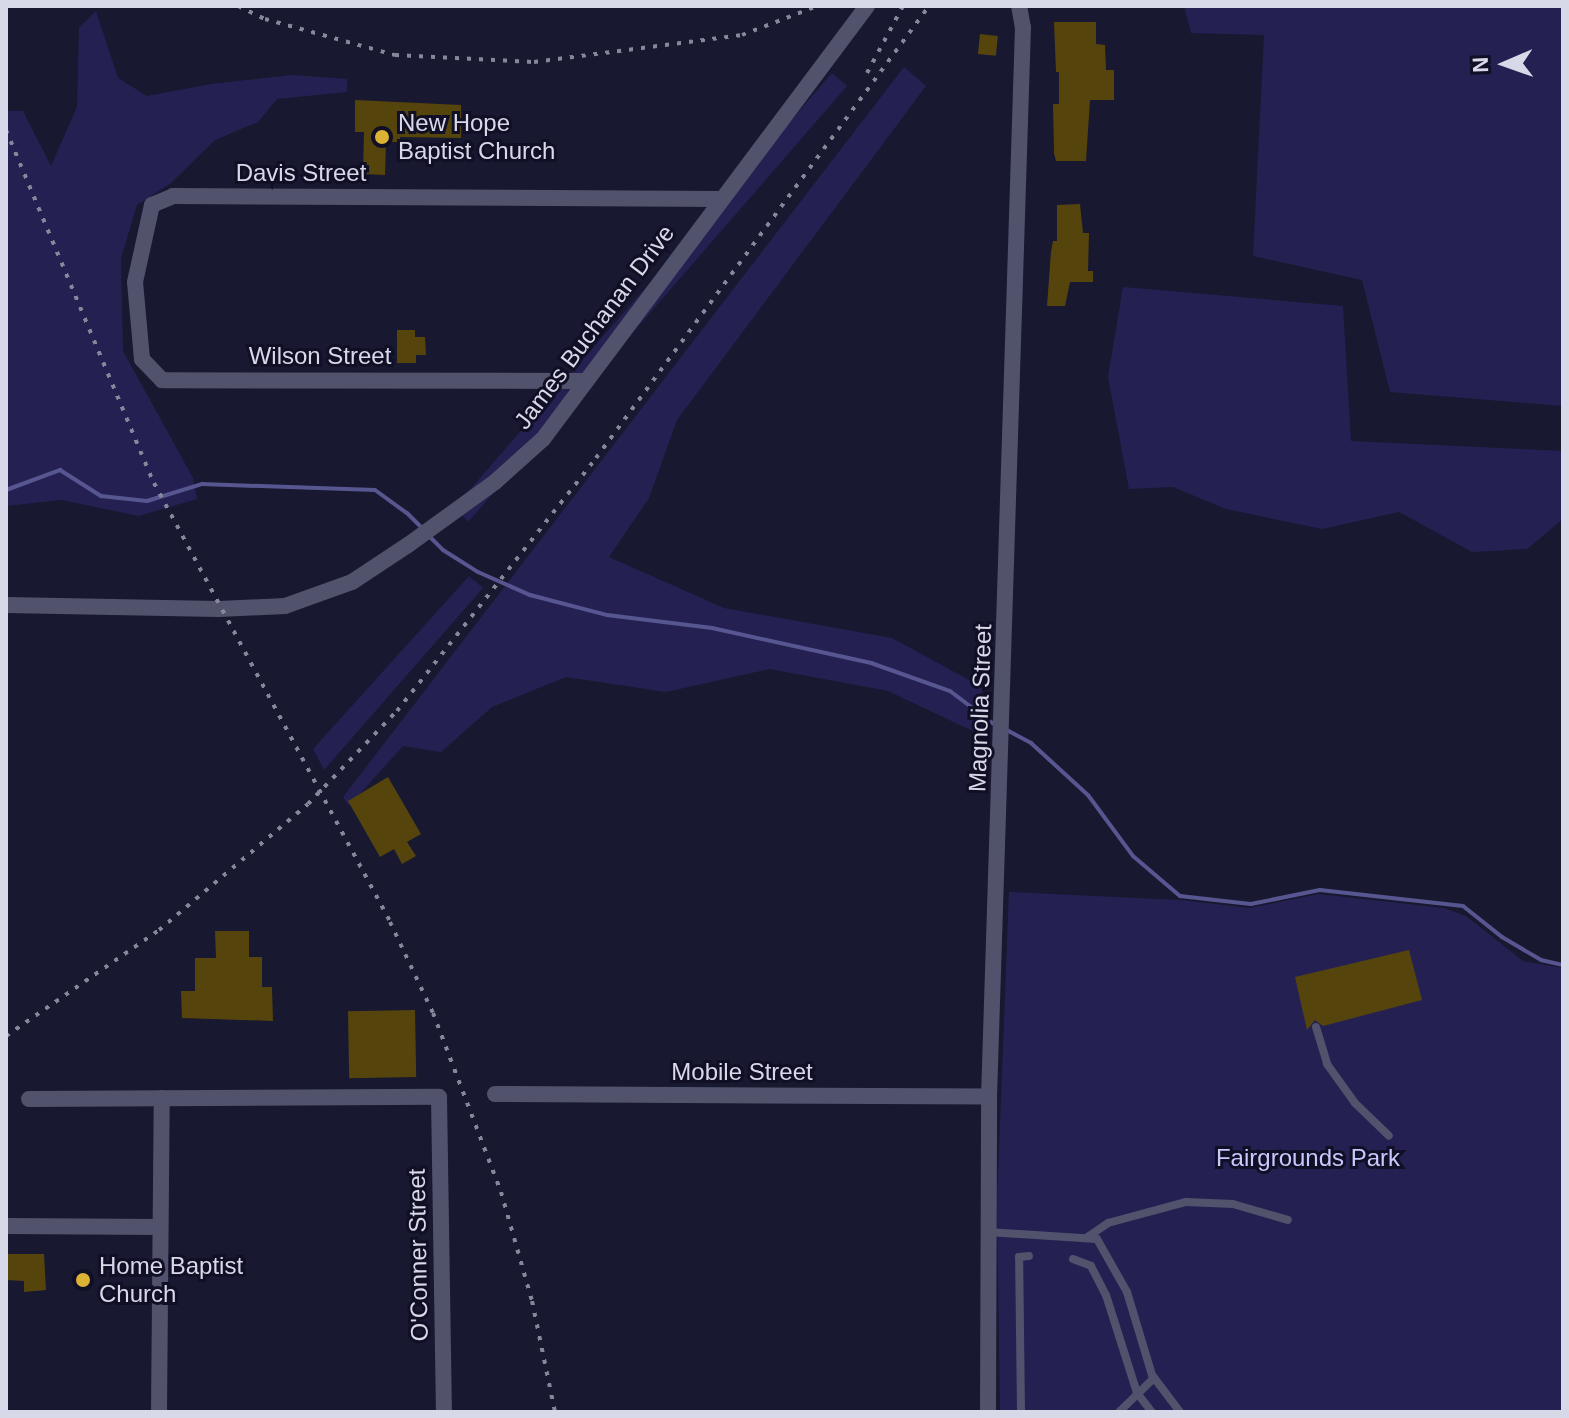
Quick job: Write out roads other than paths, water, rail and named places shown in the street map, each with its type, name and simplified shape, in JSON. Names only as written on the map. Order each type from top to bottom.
[{"type":"street","name":"James Buchanan Drive","points":[[6,605],[219,609],[285,606],[312,599],[352,582],[408,545],[495,482],[543,439],[867,6]]},
{"type":"street","name":"Magnolia Street","points":[[988,1412],[989,1097],[1004,718],[1023,28],[1019,6]]},
{"type":"street","name":"Davis Street","points":[[135,282],[152,205],[173,196],[722,199]]},
{"type":"street","name":"Wilson Street","points":[[135,282],[142,359],[162,380],[584,381]]},
{"type":"street","name":"Mobile Street","points":[[495,1094],[989,1097]]},
{"type":"street","name":"O'Conner Street","points":[[162,1098],[439,1097],[444,1412]]},
{"type":"street","points":[[29,1099],[162,1098],[159,1412]]},
{"type":"street","points":[[6,1226],[160,1227]]},
{"type":"lane","points":[[1316,1027],[1327,1064],[1355,1103],[1389,1136]]},
{"type":"lane","points":[[1085,1238],[1108,1223],[1186,1202],[1233,1204],[1288,1220]]},
{"type":"lane","points":[[988,1232],[1097,1239],[1127,1292],[1154,1378],[1180,1412]]},
{"type":"lane","points":[[1021,1412],[1019,1257],[1029,1256]]},
{"type":"lane","points":[[1073,1259],[1091,1266],[1106,1295],[1137,1393],[1152,1412]]},
{"type":"lane","points":[[1119,1412],[1154,1378]]},
{"type":"waterway","points":[[6,490],[60,470],[101,496],[147,501],[202,484],[375,490],[423,529]]},
{"type":"waterway","points":[[429,536],[443,550],[478,572],[530,595],[607,615],[712,628],[871,663],[950,691],[995,725]]},
{"type":"waterway","points":[[1003,728],[1031,743],[1088,795],[1133,856],[1180,896],[1251,904],[1320,890],[1463,906],[1502,937],[1541,960],[1563,965]]},
{"type":"railway","points":[[238,6],[265,19],[395,55],[534,62],[742,35],[817,6]]},
{"type":"railway","points":[[867,73],[903,6]]},
{"type":"railway","points":[[6,1036],[159,930],[308,804],[397,711],[596,458],[929,6]]},
{"type":"railway","points":[[6,130],[154,483],[390,922],[433,1013],[501,1192],[532,1301],[555,1412]]},
{"type":"place","name":"New Hope Baptist Church","points":[[382,137]]},
{"type":"place","name":"Home Baptist Church","points":[[83,1280]]},
{"type":"park label","name":"Fairgrounds Park","points":[[1308,1158]]}]
